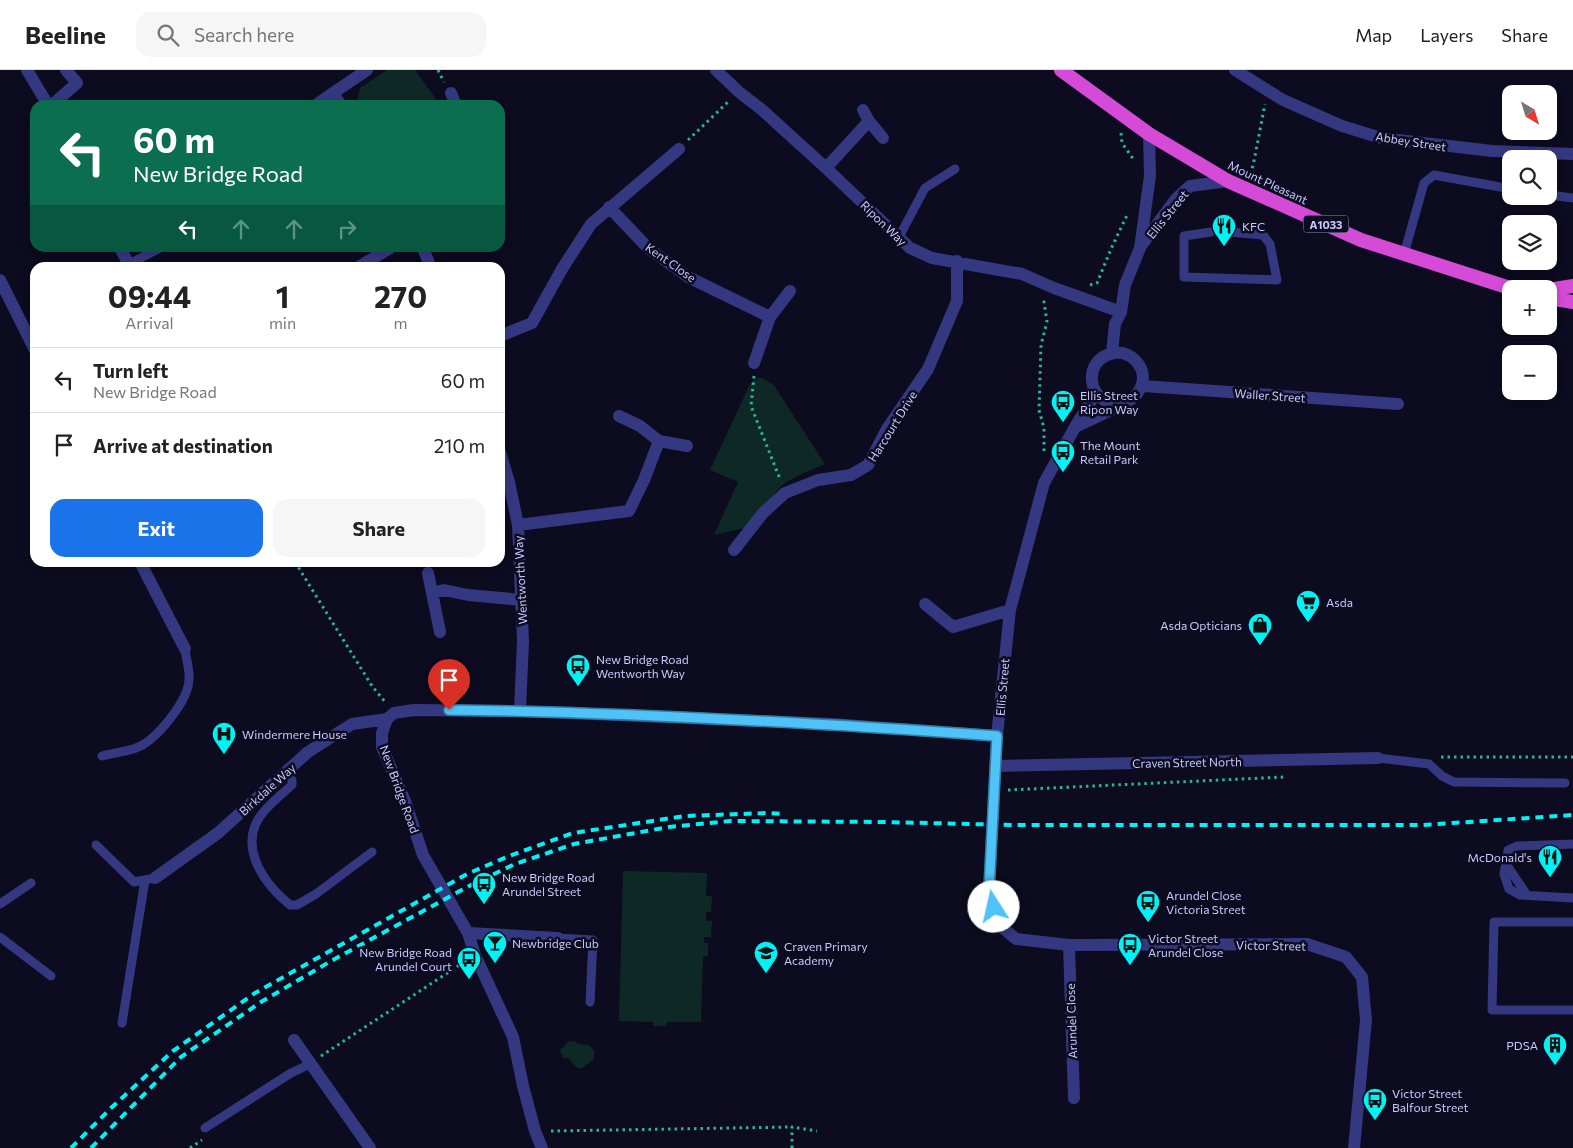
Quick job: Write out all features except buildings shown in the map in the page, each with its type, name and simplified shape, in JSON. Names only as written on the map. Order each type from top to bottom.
[{"type":"highway","name":"Mount Pleasant","points":[[1061,70],[1149,134],[1228,182],[1361,240],[1502,285]]},
{"type":"highway","points":[[1557,292],[1573,286]]},
{"type":"highway","points":[[1557,297],[1573,302]]},
{"type":"highway","points":[[1557,300],[1573,310]]},
{"type":"street","points":[[27,70],[45,100]]},
{"type":"street","points":[[58,100],[77,83],[66,70]]},
{"type":"street","points":[[323,100],[366,70]]},
{"type":"street","name":"Ripon Way","points":[[716,70],[826,168],[910,248],[932,258],[1022,274],[1054,288],[1121,312]]},
{"type":"street","name":"Abbey Street","points":[[1235,70],[1283,100],[1342,126],[1381,138],[1492,151],[1573,154]]},
{"type":"street","points":[[333,93],[337,100]]},
{"type":"street","points":[[826,168],[866,116],[883,138]]},
{"type":"street","name":"Ellis Street","points":[[1115,324],[1121,312],[1125,286],[1140,248],[1150,176],[1149,134]]},
{"type":"street","points":[[505,334],[532,323],[562,269],[591,224],[679,148]]},
{"type":"street","name":"Ellis Street","points":[[1140,248],[1175,200],[1190,186],[1228,182]]},
{"type":"street","name":"Kent Close","points":[[609,207],[648,248],[688,277],[770,317]]},
{"type":"street","points":[[367,262],[383,252]]},
{"type":"street","name":"Harcourt Drive","points":[[734,550],[763,513],[785,493],[818,480],[851,475],[868,465],[887,429],[928,369],[957,301],[957,261]]},
{"type":"street","points":[[0,280],[30,340]]},
{"type":"street","points":[[754,363],[770,317],[790,291]]},
{"type":"street","points":[[1112,354],[1115,324]]},
{"type":"street","points":[[1115,324],[1128,355]]},
{"type":"street","points":[[1075,427],[1122,404],[1134,398],[1143,386],[1143,374],[1134,358],[1128,355],[1112,354],[1103,357],[1094,368],[1092,378],[1096,393],[1108,403],[1122,404]]},
{"type":"street","name":"Waller Street","points":[[1143,386],[1398,404]]},
{"type":"street","name":"Ellis Street","points":[[1096,393],[1044,482],[1010,610],[997,736],[989,890],[998,924],[1016,939],[1068,945],[1118,944]]},
{"type":"street","points":[[619,416],[640,426],[659,441],[687,446]]},
{"type":"street","points":[[518,525],[629,511],[644,480],[659,441]]},
{"type":"street","name":"Wentworth Way","points":[[505,469],[518,525],[523,641],[520,711]]},
{"type":"street","points":[[143,567],[185,649]]},
{"type":"street","points":[[428,573],[440,632]]},
{"type":"street","points":[[432,593],[444,590],[468,595],[522,600]]},
{"type":"street","points":[[925,604],[953,627],[1010,610]]},
{"type":"street","points":[[390,716],[414,710],[520,711],[831,724],[997,736]]},
{"type":"street","name":"Birkdale Way","points":[[150,879],[218,833],[308,752],[352,724],[390,716]]},
{"type":"street","name":"New Bridge Road","points":[[390,716],[382,733],[382,747],[405,801],[423,855],[468,933],[475,955],[513,1037],[523,1086],[535,1131],[542,1148]]},
{"type":"street","name":"Craven Street North","points":[[996,766],[1378,758]]},
{"type":"street","points":[[468,933],[558,938]]},
{"type":"street","name":"Victor Street","points":[[1118,944],[1307,944],[1346,957],[1362,977],[1366,1020],[1354,1148]]},
{"type":"street","name":"Arundel Close","points":[[1068,945],[1074,1098]]},
{"type":"street","points":[[294,1040],[370,1148]]},
{"type":"lane","points":[[899,237],[925,188],[955,169]]},
{"type":"lane","points":[[1404,254],[1424,183],[1434,175],[1502,187]]},
{"type":"lane","points":[[1557,196],[1573,198]]},
{"type":"lane","points":[[1211,232],[1184,236],[1184,277],[1277,280],[1270,244],[1263,235],[1229,232]]},
{"type":"lane","points":[[137,262],[153,252]]},
{"type":"lane","points":[[102,756],[137,748],[155,736],[170,718],[186,695],[189,681],[185,649]]},
{"type":"lane","points":[[1378,758],[1429,764],[1442,776],[1454,782],[1565,783]]},
{"type":"lane","points":[[286,771],[292,780],[292,785],[265,810],[251,838],[254,862],[282,898],[290,905],[297,905],[316,894],[372,852]]},
{"type":"lane","points":[[1573,844],[1517,846],[1508,850],[1506,864],[1527,895],[1573,898]]},
{"type":"lane","points":[[96,845],[134,882],[150,879],[122,1023]]},
{"type":"lane","points":[[0,904],[31,882]]},
{"type":"lane","points":[[1573,922],[1494,922],[1492,1010],[1573,1010]]},
{"type":"lane","points":[[0,936],[51,976]]},
{"type":"lane","points":[[558,938],[593,940],[590,1002]]},
{"type":"lane","points":[[205,1128],[291,1073],[310,1064]]},
{"type":"path","points":[[679,148],[739,92]]},
{"type":"path","points":[[1243,188],[1253,166],[1268,92]]},
{"type":"path","points":[[754,363],[751,406],[785,493]]},
{"type":"path","points":[[298,567],[390,716]]},
{"type":"path","points":[[310,1064],[475,955]]},
{"type":"path","points":[[792,1127],[792,1148]]},
{"type":"path","points":[[535,1131],[792,1127],[817,1131]]},
{"type":"green space","points":[[387,70],[415,70],[436,99],[357,100],[360,88]]},
{"type":"green space","points":[[759,377],[773,384],[825,464],[797,476],[782,485],[745,528],[714,535],[738,482],[710,470],[750,384]]},
{"type":"green space","points":[[623,871],[707,873],[706,896],[712,896],[711,912],[706,912],[706,921],[712,921],[711,937],[704,937],[704,943],[708,943],[708,956],[703,957],[701,1022],[667,1022],[666,1026],[653,1026],[653,1022],[619,1021]]},
{"type":"green space","points":[[569,1041],[589,1045],[594,1051],[594,1059],[582,1068],[577,1068],[568,1058],[563,1058],[560,1050]]},
{"type":"railway","points":[[71,1148],[173,1051],[255,993],[467,874],[509,856],[573,833],[685,816],[784,814]]},
{"type":"railway","points":[[91,1148],[181,1057],[261,1002],[331,961],[471,885],[515,864],[574,844],[669,827],[730,821],[1012,825],[1423,825],[1573,815]]},
{"type":"place","name":"KFC","points":[[1224,247]]},
{"type":"place","name":"Ellis Street Ripon Way","points":[[1063,423]]},
{"type":"place","name":"The Mount Retail Park","points":[[1063,473]]},
{"type":"place","name":"Asda","points":[[1308,623]]},
{"type":"place","name":"Asda Opticians","points":[[1260,646]]},
{"type":"place","name":"New Bridge Road Wentworth Way","points":[[578,687]]},
{"type":"place","name":"Windermere House","points":[[224,755]]},
{"type":"place","name":"McDonald's","points":[[1550,878]]},
{"type":"place","name":"New Bridge Road Arundel Street","points":[[484,905]]},
{"type":"place","name":"Arundel Close Victoria Street","points":[[1148,923]]},
{"type":"place","name":"Newbridge Club","points":[[495,964]]},
{"type":"place","name":"Victor Street Arundel Close","points":[[1130,966]]},
{"type":"place","name":"Craven Primary Academy","points":[[766,974]]},
{"type":"place","name":"New Bridge Road Arundel Court","points":[[469,980]]},
{"type":"place","name":"PDSA","points":[[1555,1066]]},
{"type":"place","name":"Victor Street Balfour Street","points":[[1375,1121]]},
{"type":"route","points":[[449,710],[520,711],[831,724],[997,736],[989,890],[994,907]]}]
